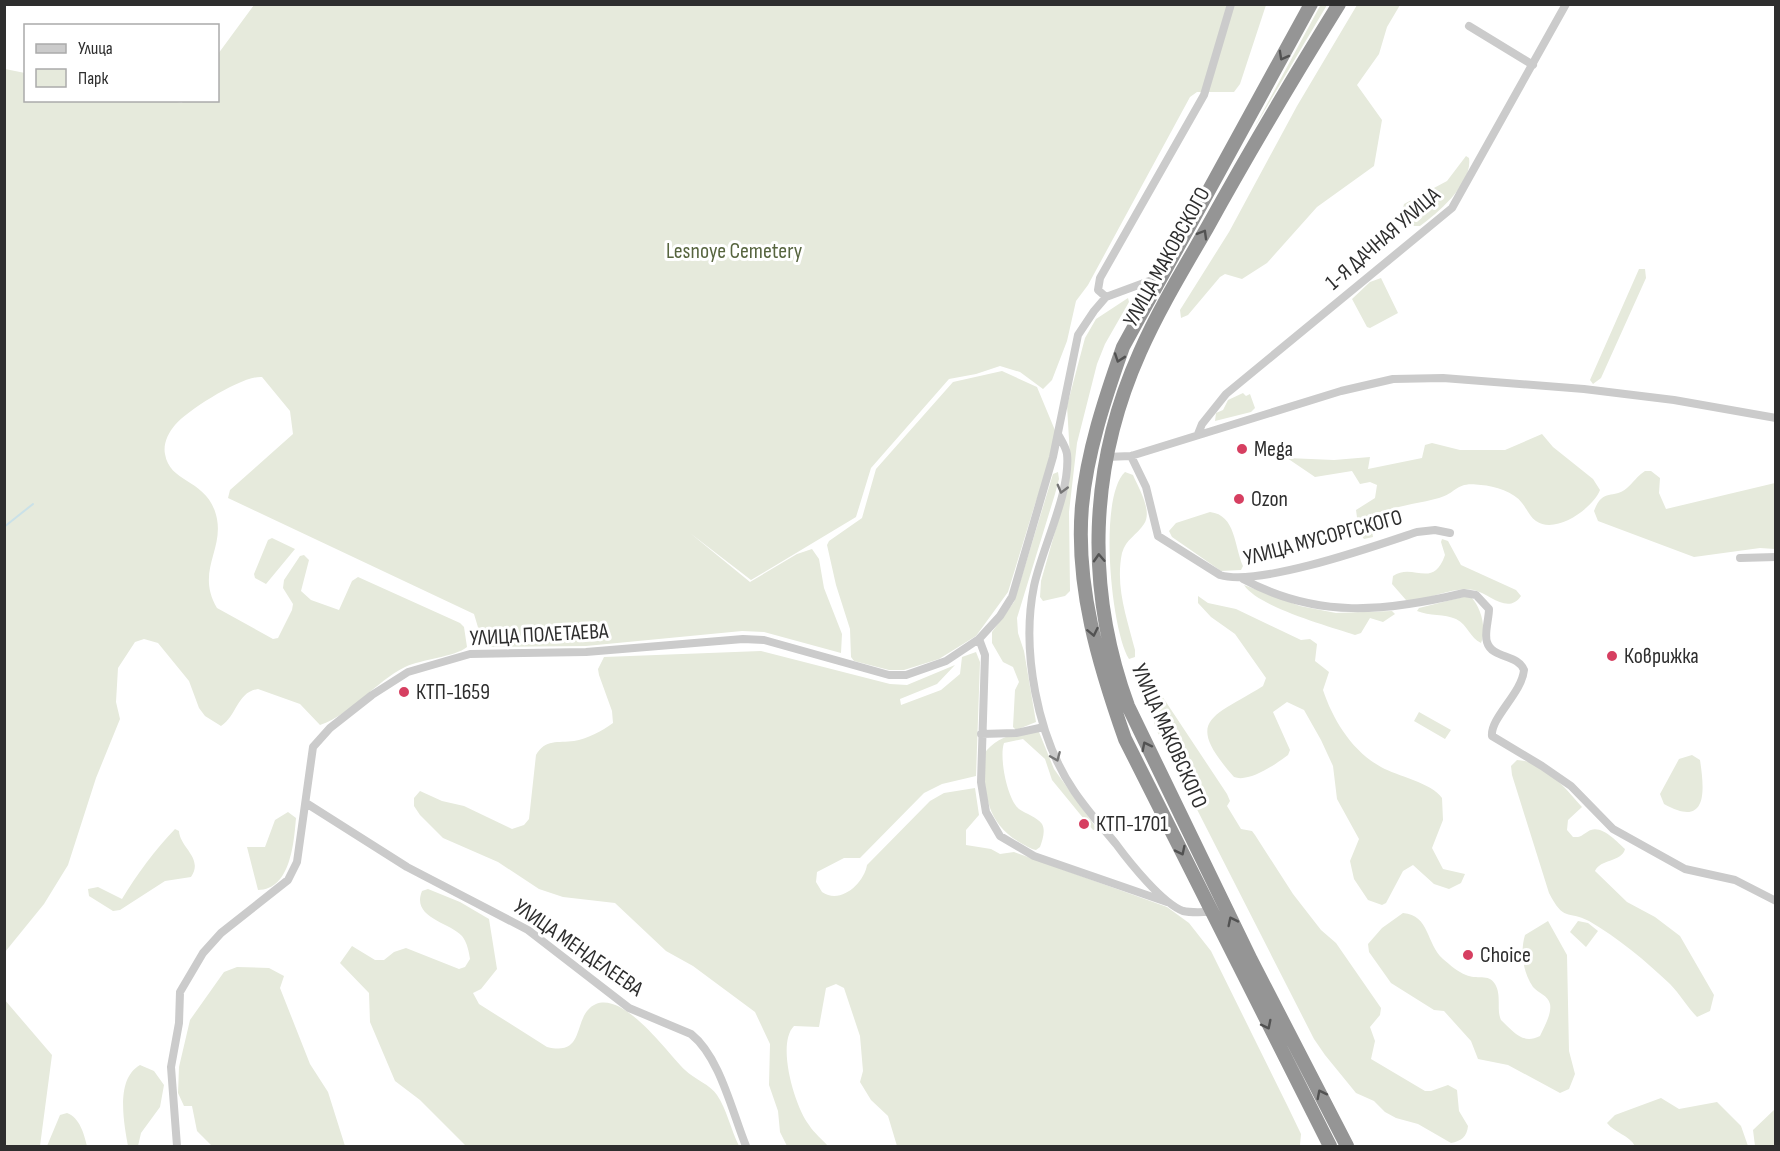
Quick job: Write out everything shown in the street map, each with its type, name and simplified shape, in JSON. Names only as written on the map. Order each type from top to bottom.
[{"type":"highway","name":"УЛИЦА МАКОВСКОГО","points":[[1311,4],[1123,347],[1103,404],[1082,507],[1083,558],[1092,630],[1104,677],[1125,739],[1210,912],[1330,1146]]},
{"type":"highway","name":"УЛИЦА МАКОВСКОГО","points":[[1339,4],[1244,162],[1140,351],[1120,402],[1106,457],[1098,511],[1098,560],[1107,633],[1116,674],[1140,734],[1347,1146]]},
{"type":"street","points":[[1161,277],[1106,297],[1098,290],[1100,278],[1204,95],[1231,4]]},
{"type":"street","name":"1-Я ДАЧНАЯ УЛИЦА","points":[[1198,434],[1202,424],[1226,394],[1452,208],[1566,4]]},
{"type":"street","points":[[1470,26],[1533,64]]},
{"type":"street","name":"УЛИЦА ПОЛЕТАЕВА","points":[[177,1146],[171,1067],[179,1023],[180,992],[203,953],[221,933],[288,880],[297,862],[313,747],[318,740],[372,695],[408,672],[470,654],[586,652],[743,639],[764,640],[889,675],[906,675],[940,664],[979,639],[1012,597],[1058,433],[1078,335],[1106,297]]},
{"type":"street","points":[[1106,457],[1131,456],[1341,391],[1393,379],[1414,378],[1584,389],[1674,400],[1776,418]]},
{"type":"street","points":[[1058,433],[1067,452],[1064,483],[1034,585],[1030,612],[1033,678],[1044,727],[1059,765],[1074,791],[1120,849],[1168,902]]},
{"type":"street","name":"УЛИЦА МУСОРГСКОГО","points":[[1131,456],[1146,487],[1158,536],[1220,575],[1243,579],[1359,551],[1417,532],[1435,530],[1450,533]]},
{"type":"street","points":[[1740,558],[1776,557]]},
{"type":"street","points":[[1243,579],[1294,601],[1327,608],[1388,607],[1464,593],[1476,595],[1489,609],[1486,641],[1490,647],[1520,663],[1524,670],[1513,698],[1492,729],[1492,736],[1571,786],[1613,829],[1685,869],[1735,880],[1776,902]]},
{"type":"street","points":[[979,639],[985,655],[981,782],[986,813],[1000,836],[1034,856],[1168,902],[1184,911],[1210,912]]},
{"type":"street","points":[[981,734],[1016,733],[1044,727]]},
{"type":"street","name":"УЛИЦА МЕНДЕЛЕЕВА","points":[[306,803],[407,867],[528,930],[629,1008],[691,1034],[700,1041],[717,1069],[746,1146]]},
{"type":"green space","points":[[1321,4],[1327,5],[1253,130]]},
{"type":"green space","name":"Lesnoye Cemetery","points":[[254,5],[1266,5],[1240,84],[1234,92],[1197,92],[1190,97],[1088,285],[1076,301],[1067,341],[1052,380],[1043,389],[1020,372],[1000,366],[976,374],[949,379],[871,468],[856,517],[751,580],[690,533],[750,582],[797,554],[812,549],[819,559],[824,588],[842,634],[841,653],[764,632],[742,631],[586,646],[488,647],[483,644],[474,614],[228,498],[230,490],[293,434],[290,411],[262,377],[230,387],[191,411],[170,432],[165,443],[165,454],[168,464],[174,471],[206,496],[213,506],[218,531],[209,572],[209,583],[217,608],[273,639],[278,638],[293,604],[283,588],[284,580],[300,556],[304,555],[309,560],[301,591],[311,600],[339,610],[352,581],[358,577],[460,623],[464,627],[467,647],[455,653],[405,667],[343,713],[320,725],[300,704],[258,689],[251,691],[241,699],[231,716],[221,726],[205,716],[199,708],[189,681],[158,643],[144,639],[135,642],[118,668],[116,702],[120,719],[96,778],[68,865],[44,904],[5,952],[5,69],[24,73],[24,102],[219,102],[219,53]]},
{"type":"green space","points":[[1357,5],[1400,5],[1387,27],[1379,54],[1357,85],[1382,120],[1374,166],[1317,207],[1267,263],[1242,279],[1225,274],[1220,277],[1188,315],[1181,318],[1180,310],[1229,232],[1297,106]]},
{"type":"green space","points":[[1466,156],[1469,158],[1469,168],[1460,187],[1436,213],[1420,226],[1414,226],[1403,208],[1404,204],[1447,181]]},
{"type":"green space","points":[[1639,269],[1645,269],[1646,278],[1601,378],[1593,384],[1590,380]]},
{"type":"green space","points":[[1381,278],[1398,313],[1370,328],[1367,327],[1352,299],[1370,282]]},
{"type":"green space","points":[[1128,298],[1129,302],[1105,344],[1097,364],[1077,443],[1069,512],[1070,591],[1065,596],[1043,601],[1040,597],[1041,581],[1068,486],[1070,456],[1067,406],[1085,338],[1096,319]]},
{"type":"green space","points":[[1002,371],[1037,387],[1059,440],[1035,504],[1008,592],[976,636],[939,659],[904,670],[889,670],[854,661],[851,657],[850,629],[836,585],[827,545],[829,541],[862,518],[876,469],[953,382]]},
{"type":"green space","points":[[1243,393],[1246,396],[1250,394],[1255,408],[1251,412],[1215,421],[1216,413],[1223,410],[1228,400]]},
{"type":"green space","points":[[1542,434],[1553,447],[1593,479],[1600,490],[1590,504],[1573,518],[1553,525],[1536,521],[1519,499],[1504,490],[1467,484],[1439,498],[1373,515],[1370,519],[1373,537],[1364,539],[1359,532],[1356,510],[1375,498],[1377,485],[1370,482],[1360,484],[1352,471],[1315,477],[1287,458],[1334,460],[1370,457],[1368,469],[1422,458],[1425,445],[1432,443],[1460,450],[1505,450]]},
{"type":"green space","points":[[1645,471],[1651,471],[1660,478],[1659,493],[1666,509],[1775,483],[1775,549],[1760,548],[1694,557],[1598,521],[1594,511],[1601,499],[1627,488]]},
{"type":"green space","points":[[1058,472],[1059,479],[1055,494],[1017,618],[1036,722],[1016,730],[1013,727],[1015,690],[1019,682],[1013,667],[1003,662],[992,643],[992,632],[1014,602],[1053,474]]},
{"type":"green space","points":[[1125,472],[1133,475],[1144,499],[1147,513],[1144,524],[1124,548],[1120,566],[1123,602],[1135,650],[1135,657],[1129,659],[1117,621],[1110,564],[1112,508],[1117,486]]},
{"type":"green space","points":[[1210,512],[1219,514],[1229,525],[1243,566],[1241,570],[1221,571],[1172,537],[1169,531],[1176,523]]},
{"type":"green space","points":[[272,538],[295,549],[266,584],[255,578],[254,574],[268,540]]},
{"type":"green space","points":[[1442,539],[1448,541],[1461,565],[1516,590],[1521,596],[1510,604],[1505,604],[1480,592],[1467,589],[1412,602],[1406,600],[1392,584],[1393,576],[1408,572],[1435,571],[1445,555]]},
{"type":"green space","points":[[1244,585],[1300,606],[1336,613],[1392,611],[1395,614],[1383,622],[1370,618],[1361,633],[1355,635],[1278,608],[1252,593]]},
{"type":"green space","points":[[1198,596],[1208,603],[1236,609],[1301,640],[1310,639],[1317,644],[1315,661],[1329,672],[1323,690],[1338,723],[1353,744],[1381,767],[1423,784],[1442,798],[1443,820],[1432,848],[1443,869],[1465,874],[1461,883],[1449,889],[1434,884],[1413,865],[1403,871],[1386,903],[1382,905],[1368,900],[1354,879],[1350,861],[1359,839],[1337,799],[1333,766],[1304,710],[1287,702],[1273,712],[1290,750],[1288,755],[1255,775],[1234,777],[1210,743],[1207,731],[1210,722],[1218,714],[1263,686],[1266,678],[1235,634],[1211,617],[1198,603]]},
{"type":"green space","points":[[1471,597],[1480,612],[1483,625],[1481,643],[1456,619],[1417,611],[1419,608]]},
{"type":"green space","points":[[761,651],[890,684],[907,685],[955,665],[937,684],[900,699],[901,705],[941,690],[960,674],[962,657],[976,652],[980,662],[976,776],[942,784],[924,793],[860,858],[844,858],[817,872],[816,882],[822,892],[837,896],[856,885],[867,865],[930,801],[944,793],[975,788],[979,815],[966,830],[966,845],[991,849],[1000,854],[1014,852],[1167,907],[1189,923],[1211,951],[1301,1134],[1300,1145],[897,1146],[888,1116],[871,1100],[860,1082],[863,1071],[860,1036],[844,988],[836,984],[826,988],[819,1027],[794,1026],[789,1035],[787,1047],[790,1076],[798,1104],[811,1128],[828,1146],[787,1146],[780,1132],[778,1111],[769,1085],[770,1044],[755,1012],[693,966],[666,951],[615,903],[563,897],[539,889],[498,862],[443,838],[414,806],[414,798],[420,791],[442,801],[464,806],[512,829],[524,825],[529,819],[536,755],[543,746],[584,738],[613,723],[612,711],[598,669],[604,657]]},
{"type":"green space","points":[[1155,689],[1162,696],[1227,794],[1230,801],[1227,806],[1241,829],[1252,831],[1293,894],[1321,930],[1336,943],[1381,1008],[1380,1015],[1370,1027],[1375,1041],[1371,1059],[1425,1091],[1448,1085],[1457,1090],[1459,1111],[1468,1126],[1461,1140],[1451,1143],[1418,1124],[1396,1118],[1385,1112],[1374,1101],[1356,1093],[1314,1039],[1155,727],[1150,690]]},
{"type":"green space","points":[[1419,712],[1451,730],[1445,739],[1414,721]]},
{"type":"green space","points":[[1039,732],[1054,769],[1097,829],[1093,830],[1052,780],[1045,759],[1023,739],[1004,743],[1003,767],[1011,796],[1019,809],[1037,819],[1043,827],[1042,842],[1036,850],[1008,834],[993,815],[986,793],[984,754],[995,743],[1008,736]]},
{"type":"green space","points":[[1692,755],[1700,760],[1703,784],[1700,803],[1696,809],[1688,812],[1664,804],[1660,794],[1679,759]]},
{"type":"green space","points":[[1517,760],[1536,765],[1554,777],[1582,807],[1568,820],[1567,830],[1573,837],[1596,829],[1610,835],[1625,849],[1620,856],[1601,864],[1595,871],[1627,902],[1655,917],[1680,936],[1714,995],[1710,1011],[1697,1017],[1670,984],[1631,950],[1589,921],[1566,914],[1558,908],[1549,893],[1512,775],[1511,766]]},
{"type":"green space","points":[[288,812],[296,818],[289,863],[278,882],[269,888],[258,890],[247,847],[265,847],[275,820]]},
{"type":"green space","points":[[175,829],[179,831],[195,864],[191,877],[165,881],[120,910],[113,911],[89,896],[88,889],[98,887],[122,899],[147,862]]},
{"type":"green space","points":[[428,889],[460,902],[489,919],[497,969],[481,989],[473,993],[479,1004],[547,1047],[560,1048],[574,1041],[588,1009],[596,1004],[607,1003],[620,1007],[645,1026],[685,1070],[714,1091],[724,1107],[739,1146],[466,1146],[420,1100],[395,1081],[370,1022],[369,993],[340,963],[352,946],[375,960],[384,960],[394,952],[406,948],[459,969],[465,967],[470,959],[462,936],[426,913],[422,907],[420,900],[422,891]]},
{"type":"green space","points":[[1403,913],[1412,915],[1423,924],[1433,946],[1454,968],[1463,974],[1489,979],[1495,984],[1501,1020],[1518,1036],[1528,1039],[1540,1036],[1550,1012],[1550,1004],[1547,998],[1533,987],[1527,975],[1523,962],[1523,941],[1525,935],[1548,921],[1567,955],[1569,1051],[1575,1074],[1569,1089],[1560,1093],[1508,1065],[1478,1059],[1471,1041],[1444,1011],[1434,1010],[1391,983],[1369,952],[1368,944],[1382,928]]},
{"type":"green space","points":[[1578,921],[1588,923],[1598,931],[1586,947],[1570,932]]},
{"type":"green space","points":[[237,967],[269,968],[284,976],[280,988],[310,1064],[328,1092],[345,1146],[212,1146],[197,1131],[192,1106],[184,1106],[178,1093],[179,1067],[190,1020],[224,972]]},
{"type":"green space","points":[[4,999],[52,1055],[40,1146],[5,1146]]},
{"type":"green space","points":[[140,1065],[154,1071],[164,1085],[160,1107],[141,1133],[138,1146],[128,1146],[123,1114],[124,1091],[127,1080]]},
{"type":"green space","points":[[1661,1098],[1679,1109],[1717,1102],[1741,1126],[1748,1146],[1635,1146],[1607,1123],[1615,1115]]},
{"type":"green space","points":[[1775,1109],[1775,1146],[1755,1146],[1753,1130]]},
{"type":"green space","points":[[67,1113],[78,1122],[87,1146],[47,1146],[60,1115]]},
{"type":"waterway","points":[[4,527],[33,504]]},
{"type":"place","name":"Mega","points":[[1242,449]]},
{"type":"place","name":"Ozon","points":[[1239,499]]},
{"type":"place","name":"Коврижка","points":[[1612,656]]},
{"type":"place","name":"КТП-1659","points":[[404,692]]},
{"type":"place","name":"КТП-1701","points":[[1084,824]]},
{"type":"place","name":"Choice","points":[[1468,955]]}]
